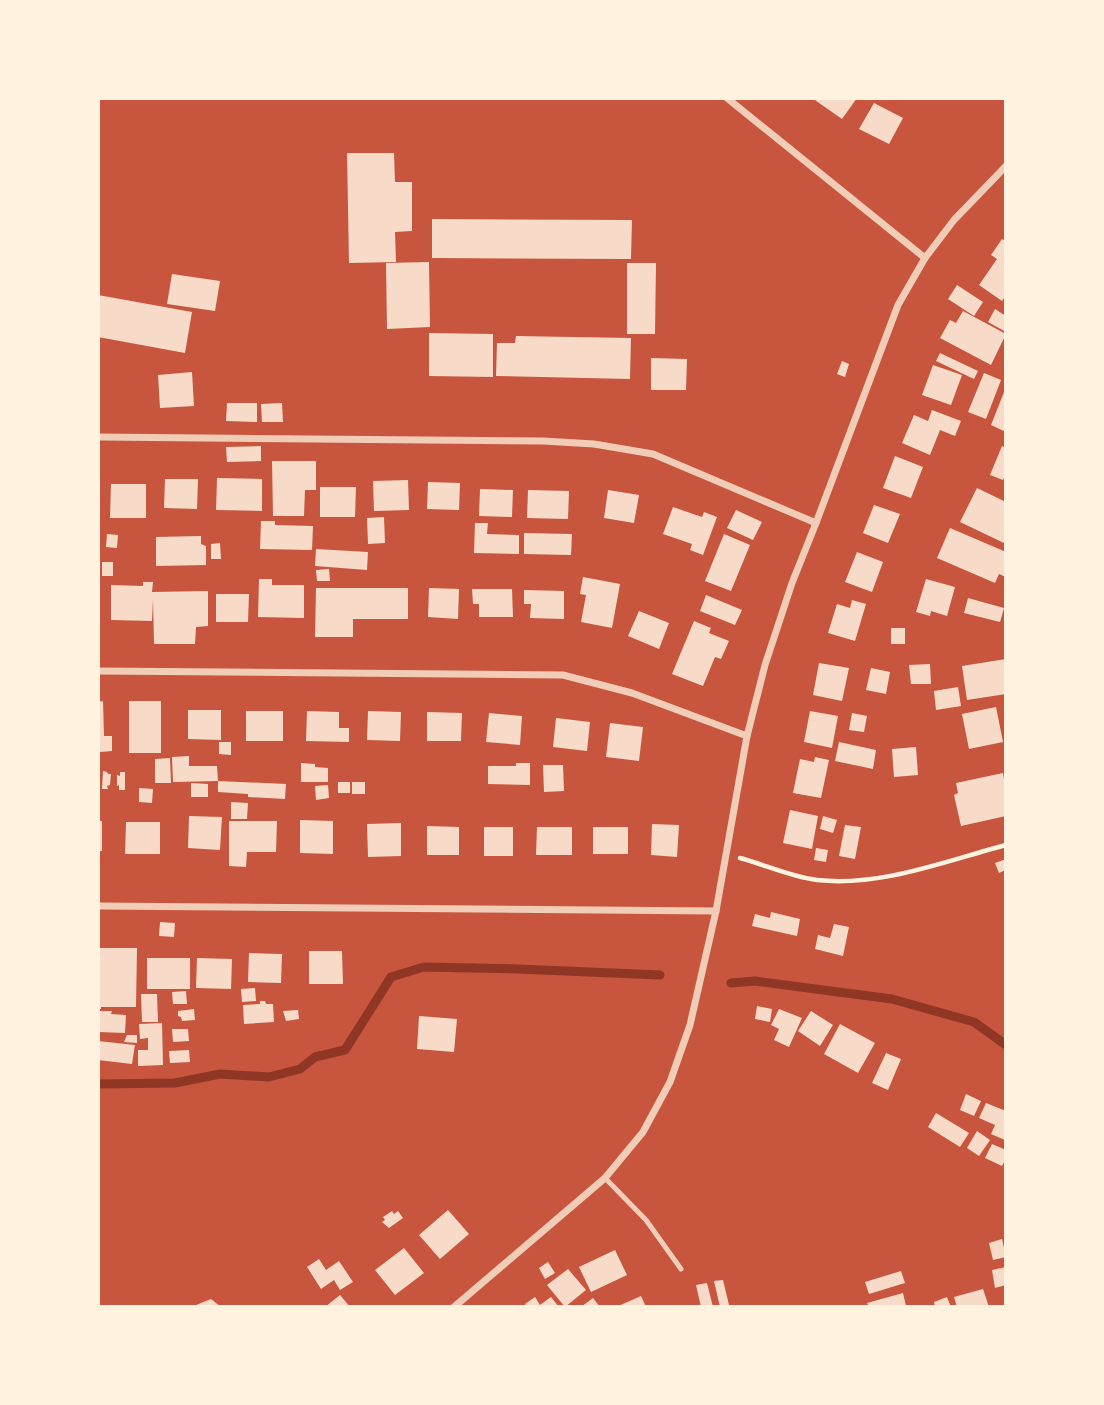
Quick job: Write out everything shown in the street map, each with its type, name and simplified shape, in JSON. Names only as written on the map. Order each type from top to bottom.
[{"type":"street","points":[[727,98],[925,258]]},
{"type":"street","points":[[454,1307],[605,1178],[643,1132],[670,1082],[690,1025],[716,911],[747,736],[778,621],[898,305],[925,258],[954,219],[1006,166]]},
{"type":"street","points":[[98,437],[543,441],[594,444],[653,454],[816,523]]},
{"type":"street","points":[[98,671],[563,675],[632,694],[747,736]]},
{"type":"street","points":[[98,906],[716,911]]},
{"type":"lane","points":[[605,1178],[646,1220],[681,1269]]},
{"type":"path","points":[[726,854],[794,876],[849,882],[881,879],[1006,845]]},
{"type":"building","points":[[812,98],[857,98],[842,119]]},
{"type":"building","points":[[874,103],[903,118],[889,144],[859,129]]},
{"type":"building","points":[[347,153],[394,153],[395,182],[412,182],[412,231],[395,232],[396,262],[349,263]]},
{"type":"building","points":[[432,219],[632,220],[631,259],[432,258]]},
{"type":"building","points":[[1002,239],[1006,242],[1006,295],[1002,301],[979,285],[997,259],[991,255]]},
{"type":"building","points":[[429,262],[430,327],[387,329],[386,263]]},
{"type":"building","points":[[627,263],[656,263],[655,334],[627,334]]},
{"type":"building","points":[[172,274],[220,281],[215,311],[167,304]]},
{"type":"building","points":[[957,285],[983,302],[974,316],[948,299]]},
{"type":"building","points":[[98,295],[192,312],[185,353],[98,337]]},
{"type":"building","points":[[995,309],[1006,316],[1006,332],[988,322]]},
{"type":"building","points":[[963,311],[1006,334],[991,365],[940,338],[950,320],[956,323]]},
{"type":"building","points":[[429,333],[493,334],[493,377],[429,376]]},
{"type":"building","points":[[516,336],[631,338],[630,379],[496,376],[497,343],[515,343]]},
{"type":"building","points":[[940,353],[978,371],[974,379],[936,361]]},
{"type":"building","points":[[651,358],[687,359],[686,390],[651,390]]},
{"type":"building","points":[[842,361],[849,364],[845,377],[837,374]]},
{"type":"building","points":[[933,365],[962,375],[951,405],[922,395]]},
{"type":"building","points":[[192,372],[194,406],[160,408],[158,375]]},
{"type":"building","points":[[984,373],[1001,380],[986,419],[968,412]]},
{"type":"building","points":[[1006,387],[1006,432],[991,425]]},
{"type":"building","points":[[227,403],[257,403],[257,422],[226,421]]},
{"type":"building","points":[[282,403],[283,422],[262,422],[261,404]]},
{"type":"building","points":[[932,410],[961,421],[955,436],[940,430],[930,455],[902,443],[914,415],[928,421]]},
{"type":"building","points":[[261,446],[261,461],[227,462],[226,447]]},
{"type":"building","points":[[1002,446],[1006,448],[1006,473],[1003,480],[990,475]]},
{"type":"building","points":[[895,456],[923,467],[911,498],[883,488]]},
{"type":"building","points":[[272,461],[316,461],[316,490],[305,490],[304,516],[273,516]]},
{"type":"building","points":[[217,478],[262,479],[262,511],[216,510]]},
{"type":"building","points":[[165,479],[198,479],[197,509],[164,508]]},
{"type":"building","points":[[408,480],[409,510],[374,511],[373,481]]},
{"type":"building","points":[[428,482],[460,483],[459,510],[427,509]]},
{"type":"building","points":[[111,484],[146,484],[146,518],[110,518]]},
{"type":"building","points":[[320,487],[356,487],[355,517],[320,517]]},
{"type":"building","points":[[977,488],[1006,502],[1006,544],[960,522]]},
{"type":"building","points":[[480,489],[513,490],[512,517],[479,516]]},
{"type":"building","points":[[528,490],[569,491],[568,519],[527,518]]},
{"type":"building","points":[[608,490],[639,495],[634,523],[604,518]]},
{"type":"building","points":[[874,505],[900,514],[888,543],[863,533]]},
{"type":"building","points":[[673,507],[702,517],[704,512],[717,517],[703,555],[690,550],[692,544],[663,534]]},
{"type":"building","points":[[736,510],[762,522],[753,540],[727,528]]},
{"type":"building","points":[[384,517],[385,543],[368,544],[367,518]]},
{"type":"building","points":[[261,521],[275,521],[275,525],[313,526],[312,550],[260,549]]},
{"type":"building","points":[[475,523],[488,523],[487,534],[519,535],[519,554],[474,553]]},
{"type":"building","points":[[950,528],[1006,552],[1006,577],[999,574],[995,583],[937,558]]},
{"type":"building","points":[[524,533],[572,534],[571,555],[524,554]]},
{"type":"building","points":[[107,534],[118,535],[117,548],[106,547]]},
{"type":"building","points":[[724,534],[750,545],[731,591],[705,581]]},
{"type":"building","points":[[201,536],[201,544],[206,546],[206,565],[156,566],[156,537]]},
{"type":"building","points":[[220,543],[221,559],[211,559],[211,544]]},
{"type":"building","points":[[316,549],[368,552],[367,570],[315,566]]},
{"type":"building","points":[[857,552],[883,562],[872,592],[845,582]]},
{"type":"building","points":[[102,562],[113,562],[113,576],[102,576]]},
{"type":"building","points":[[329,569],[330,581],[317,581],[316,570]]},
{"type":"building","points":[[583,577],[620,584],[612,628],[581,622],[586,595],[580,594]]},
{"type":"building","points":[[259,579],[272,579],[272,585],[304,585],[304,618],[258,617]]},
{"type":"building","points":[[926,579],[955,587],[947,616],[931,611],[930,616],[916,612]]},
{"type":"building","points":[[143,582],[153,582],[152,592],[208,591],[208,626],[196,627],[195,644],[154,644],[153,599],[152,621],[111,620],[111,585],[143,586]]},
{"type":"building","points":[[316,588],[408,588],[408,619],[353,619],[353,637],[315,637]]},
{"type":"building","points":[[429,588],[459,589],[458,619],[428,617]]},
{"type":"building","points":[[472,589],[512,589],[513,617],[479,617],[479,604],[473,604]]},
{"type":"building","points":[[524,590],[564,591],[564,619],[530,618],[531,604],[524,604]]},
{"type":"building","points":[[216,594],[249,594],[248,622],[216,622]]},
{"type":"building","points":[[706,595],[742,610],[735,625],[700,611]]},
{"type":"building","points":[[968,598],[1004,608],[1000,622],[964,613]]},
{"type":"building","points":[[852,600],[866,604],[855,641],[828,633],[837,604],[850,608]]},
{"type":"building","points":[[639,611],[669,623],[659,649],[628,636]]},
{"type":"building","points":[[694,621],[711,628],[709,633],[729,641],[721,659],[715,657],[703,686],[672,674]]},
{"type":"building","points":[[891,628],[905,628],[905,644],[891,644]]},
{"type":"building","points":[[1006,659],[1006,694],[967,700],[962,666]]},
{"type":"building","points":[[819,663],[849,668],[842,701],[813,695]]},
{"type":"building","points":[[930,664],[931,684],[911,684],[909,665]]},
{"type":"building","points":[[871,668],[890,672],[886,694],[866,690]]},
{"type":"building","points":[[958,687],[961,706],[936,710],[934,691]]},
{"type":"building","points":[[103,701],[104,736],[112,736],[112,751],[100,752],[98,702]]},
{"type":"building","points":[[129,701],[161,701],[161,753],[129,753]]},
{"type":"building","points":[[996,707],[1003,742],[969,749],[962,714]]},
{"type":"building","points":[[188,710],[221,710],[221,740],[188,739]]},
{"type":"building","points":[[246,711],[283,711],[283,741],[246,741]]},
{"type":"building","points":[[307,711],[339,712],[339,728],[349,728],[349,742],[306,741]]},
{"type":"building","points":[[368,711],[401,712],[400,741],[367,740]]},
{"type":"building","points":[[810,711],[838,716],[832,748],[804,742]]},
{"type":"building","points":[[427,712],[462,713],[461,741],[427,741]]},
{"type":"building","points":[[489,713],[522,716],[520,745],[486,742]]},
{"type":"building","points":[[852,713],[867,716],[864,732],[849,730]]},
{"type":"building","points":[[556,718],[590,722],[587,751],[553,747]]},
{"type":"building","points":[[610,723],[643,727],[639,761],[606,757]]},
{"type":"building","points":[[219,742],[231,742],[231,755],[219,754]]},
{"type":"building","points":[[839,742],[876,750],[873,769],[835,761]]},
{"type":"building","points":[[916,747],[918,775],[894,777],[892,749]]},
{"type":"building","points":[[189,756],[189,766],[217,766],[218,781],[173,782],[172,757]]},
{"type":"building","points":[[815,757],[829,760],[821,798],[793,793],[800,759],[814,762]]},
{"type":"building","points":[[170,758],[171,783],[155,783],[155,759]]},
{"type":"building","points":[[301,763],[328,768],[328,782],[301,782]]},
{"type":"building","points":[[516,763],[530,763],[530,785],[488,784],[488,766],[516,766]]},
{"type":"building","points":[[543,765],[563,765],[564,791],[544,792]]},
{"type":"building","points":[[103,771],[111,774],[108,789],[102,789]]},
{"type":"building","points":[[120,772],[125,772],[125,790],[119,790],[119,785],[117,786],[117,775],[120,776]]},
{"type":"building","points":[[1003,773],[1006,816],[961,826],[954,795],[958,793],[956,783]]},
{"type":"building","points":[[218,781],[286,784],[285,799],[218,792]]},
{"type":"building","points":[[338,782],[350,782],[350,793],[338,793]]},
{"type":"building","points":[[352,782],[365,782],[365,794],[352,794]]},
{"type":"building","points":[[191,783],[208,784],[208,797],[191,797]]},
{"type":"building","points":[[328,785],[329,798],[316,800],[315,786]]},
{"type":"building","points":[[139,788],[153,789],[152,803],[139,802]]},
{"type":"building","points":[[231,802],[248,803],[247,819],[231,819]]},
{"type":"building","points":[[790,810],[818,816],[812,849],[783,843]]},
{"type":"building","points":[[189,816],[222,817],[220,850],[188,848]]},
{"type":"building","points":[[823,816],[837,820],[833,833],[820,829]]},
{"type":"building","points":[[300,820],[333,821],[333,854],[300,853]]},
{"type":"building","points":[[98,821],[102,821],[102,851],[98,851]]},
{"type":"building","points":[[229,821],[277,821],[276,852],[247,852],[246,867],[229,866]]},
{"type":"building","points":[[126,822],[160,822],[160,854],[125,854]]},
{"type":"building","points":[[401,823],[401,856],[368,857],[367,824]]},
{"type":"building","points":[[652,824],[679,825],[677,857],[651,855]]},
{"type":"building","points":[[845,825],[861,827],[855,859],[839,856]]},
{"type":"building","points":[[427,826],[459,827],[459,855],[427,855]]},
{"type":"building","points":[[484,827],[513,827],[513,856],[484,856]]},
{"type":"building","points":[[537,827],[572,827],[572,855],[536,855]]},
{"type":"building","points":[[593,827],[628,827],[628,854],[593,854]]},
{"type":"building","points":[[816,848],[828,850],[826,862],[814,860]]},
{"type":"building","points":[[1006,859],[1006,870],[999,873],[995,863]]},
{"type":"building","points":[[771,912],[800,919],[797,936],[752,926],[755,914],[770,918]]},
{"type":"building","points":[[160,922],[175,923],[174,937],[159,936]]},
{"type":"building","points":[[834,924],[849,927],[843,956],[815,949],[818,935],[830,938]]},
{"type":"building","points":[[98,948],[137,948],[136,1007],[98,1009]]},
{"type":"building","points":[[309,951],[342,951],[343,984],[309,984]]},
{"type":"building","points":[[249,953],[282,954],[281,983],[248,982]]},
{"type":"building","points":[[147,958],[190,958],[190,989],[147,989]]},
{"type":"building","points":[[197,958],[232,959],[231,989],[196,988]]},
{"type":"building","points":[[255,988],[256,1001],[242,1002],[241,989]]},
{"type":"building","points":[[186,991],[187,1004],[173,1004],[172,992]]},
{"type":"building","points":[[141,994],[157,994],[158,1022],[142,1022]]},
{"type":"building","points":[[260,1001],[273,1004],[274,1022],[244,1024],[243,1005],[260,1004]]},
{"type":"building","points":[[757,1006],[772,1009],[770,1022],[755,1019]]},
{"type":"building","points":[[194,1009],[195,1020],[182,1021],[178,1016],[178,1011]]},
{"type":"building","points":[[779,1009],[802,1018],[789,1047],[774,1040],[779,1029],[771,1025]]},
{"type":"building","points":[[298,1010],[299,1019],[286,1021],[283,1011]]},
{"type":"building","points":[[98,1011],[126,1015],[125,1033],[98,1032]]},
{"type":"building","points":[[811,1011],[833,1025],[820,1046],[798,1031]]},
{"type":"building","points":[[419,1016],[457,1019],[454,1052],[417,1049]]},
{"type":"building","points":[[162,1023],[163,1065],[138,1066],[138,1050],[148,1050],[148,1038],[140,1039],[139,1024]]},
{"type":"building","points":[[840,1024],[875,1043],[858,1073],[824,1054]]},
{"type":"building","points":[[172,1029],[188,1029],[189,1041],[173,1042]]},
{"type":"building","points":[[127,1035],[137,1035],[137,1043],[124,1042]]},
{"type":"building","points":[[98,1041],[135,1045],[132,1064],[98,1060]]},
{"type":"building","points":[[189,1050],[190,1062],[170,1063],[169,1051]]},
{"type":"building","points":[[886,1053],[901,1059],[888,1090],[872,1083]]},
{"type":"building","points":[[966,1094],[981,1101],[974,1116],[960,1110]]},
{"type":"building","points":[[986,1103],[1006,1111],[1005,1140],[991,1134],[995,1125],[979,1118]]},
{"type":"building","points":[[936,1113],[969,1133],[960,1147],[928,1127]]},
{"type":"building","points":[[977,1131],[990,1140],[979,1156],[967,1148]]},
{"type":"building","points":[[992,1144],[1006,1150],[1002,1166],[985,1158]]},
{"type":"building","points":[[448,1210],[469,1234],[440,1259],[419,1235]]},
{"type":"building","points":[[392,1211],[394,1214],[398,1211],[403,1218],[389,1228],[382,1222],[385,1220],[383,1217]]},
{"type":"building","points":[[1002,1239],[1006,1257],[993,1260],[989,1243]]},
{"type":"building","points":[[404,1248],[424,1273],[395,1295],[375,1270]]},
{"type":"building","points":[[615,1250],[627,1275],[591,1292],[579,1267]]},
{"type":"building","points":[[319,1259],[326,1270],[339,1261],[353,1282],[340,1290],[334,1280],[321,1289],[307,1267]]},
{"type":"building","points":[[548,1262],[555,1273],[545,1279],[539,1268]]},
{"type":"building","points":[[1006,1267],[1006,1285],[995,1288],[992,1270]]},
{"type":"building","points":[[568,1269],[586,1290],[565,1307],[547,1285]]},
{"type":"building","points":[[901,1271],[905,1283],[869,1294],[865,1282]]},
{"type":"building","points":[[723,1280],[729,1305],[720,1307],[714,1281]]},
{"type":"building","points":[[707,1283],[713,1307],[701,1307],[696,1285]]},
{"type":"building","points":[[983,1289],[989,1307],[957,1307],[954,1297]]},
{"type":"building","points":[[903,1293],[906,1306],[869,1307],[867,1303]]},
{"type":"building","points":[[340,1295],[350,1307],[325,1307]]},
{"type":"building","points":[[641,1296],[646,1307],[616,1307]]},
{"type":"building","points":[[535,1297],[540,1305],[551,1297],[559,1307],[526,1307],[525,1304]]},
{"type":"building","points":[[947,1297],[951,1307],[935,1307],[934,1302]]},
{"type":"building","points":[[593,1298],[600,1307],[581,1307]]},
{"type":"building","points":[[211,1299],[221,1307],[191,1307]]},
{"type":"waterway","points":[[98,1084],[175,1083],[220,1074],[269,1077],[300,1069],[315,1057],[345,1050],[391,977],[424,967],[660,975]]},
{"type":"waterway","points":[[731,983],[755,981],[892,999],[974,1022],[1006,1045]]}]
